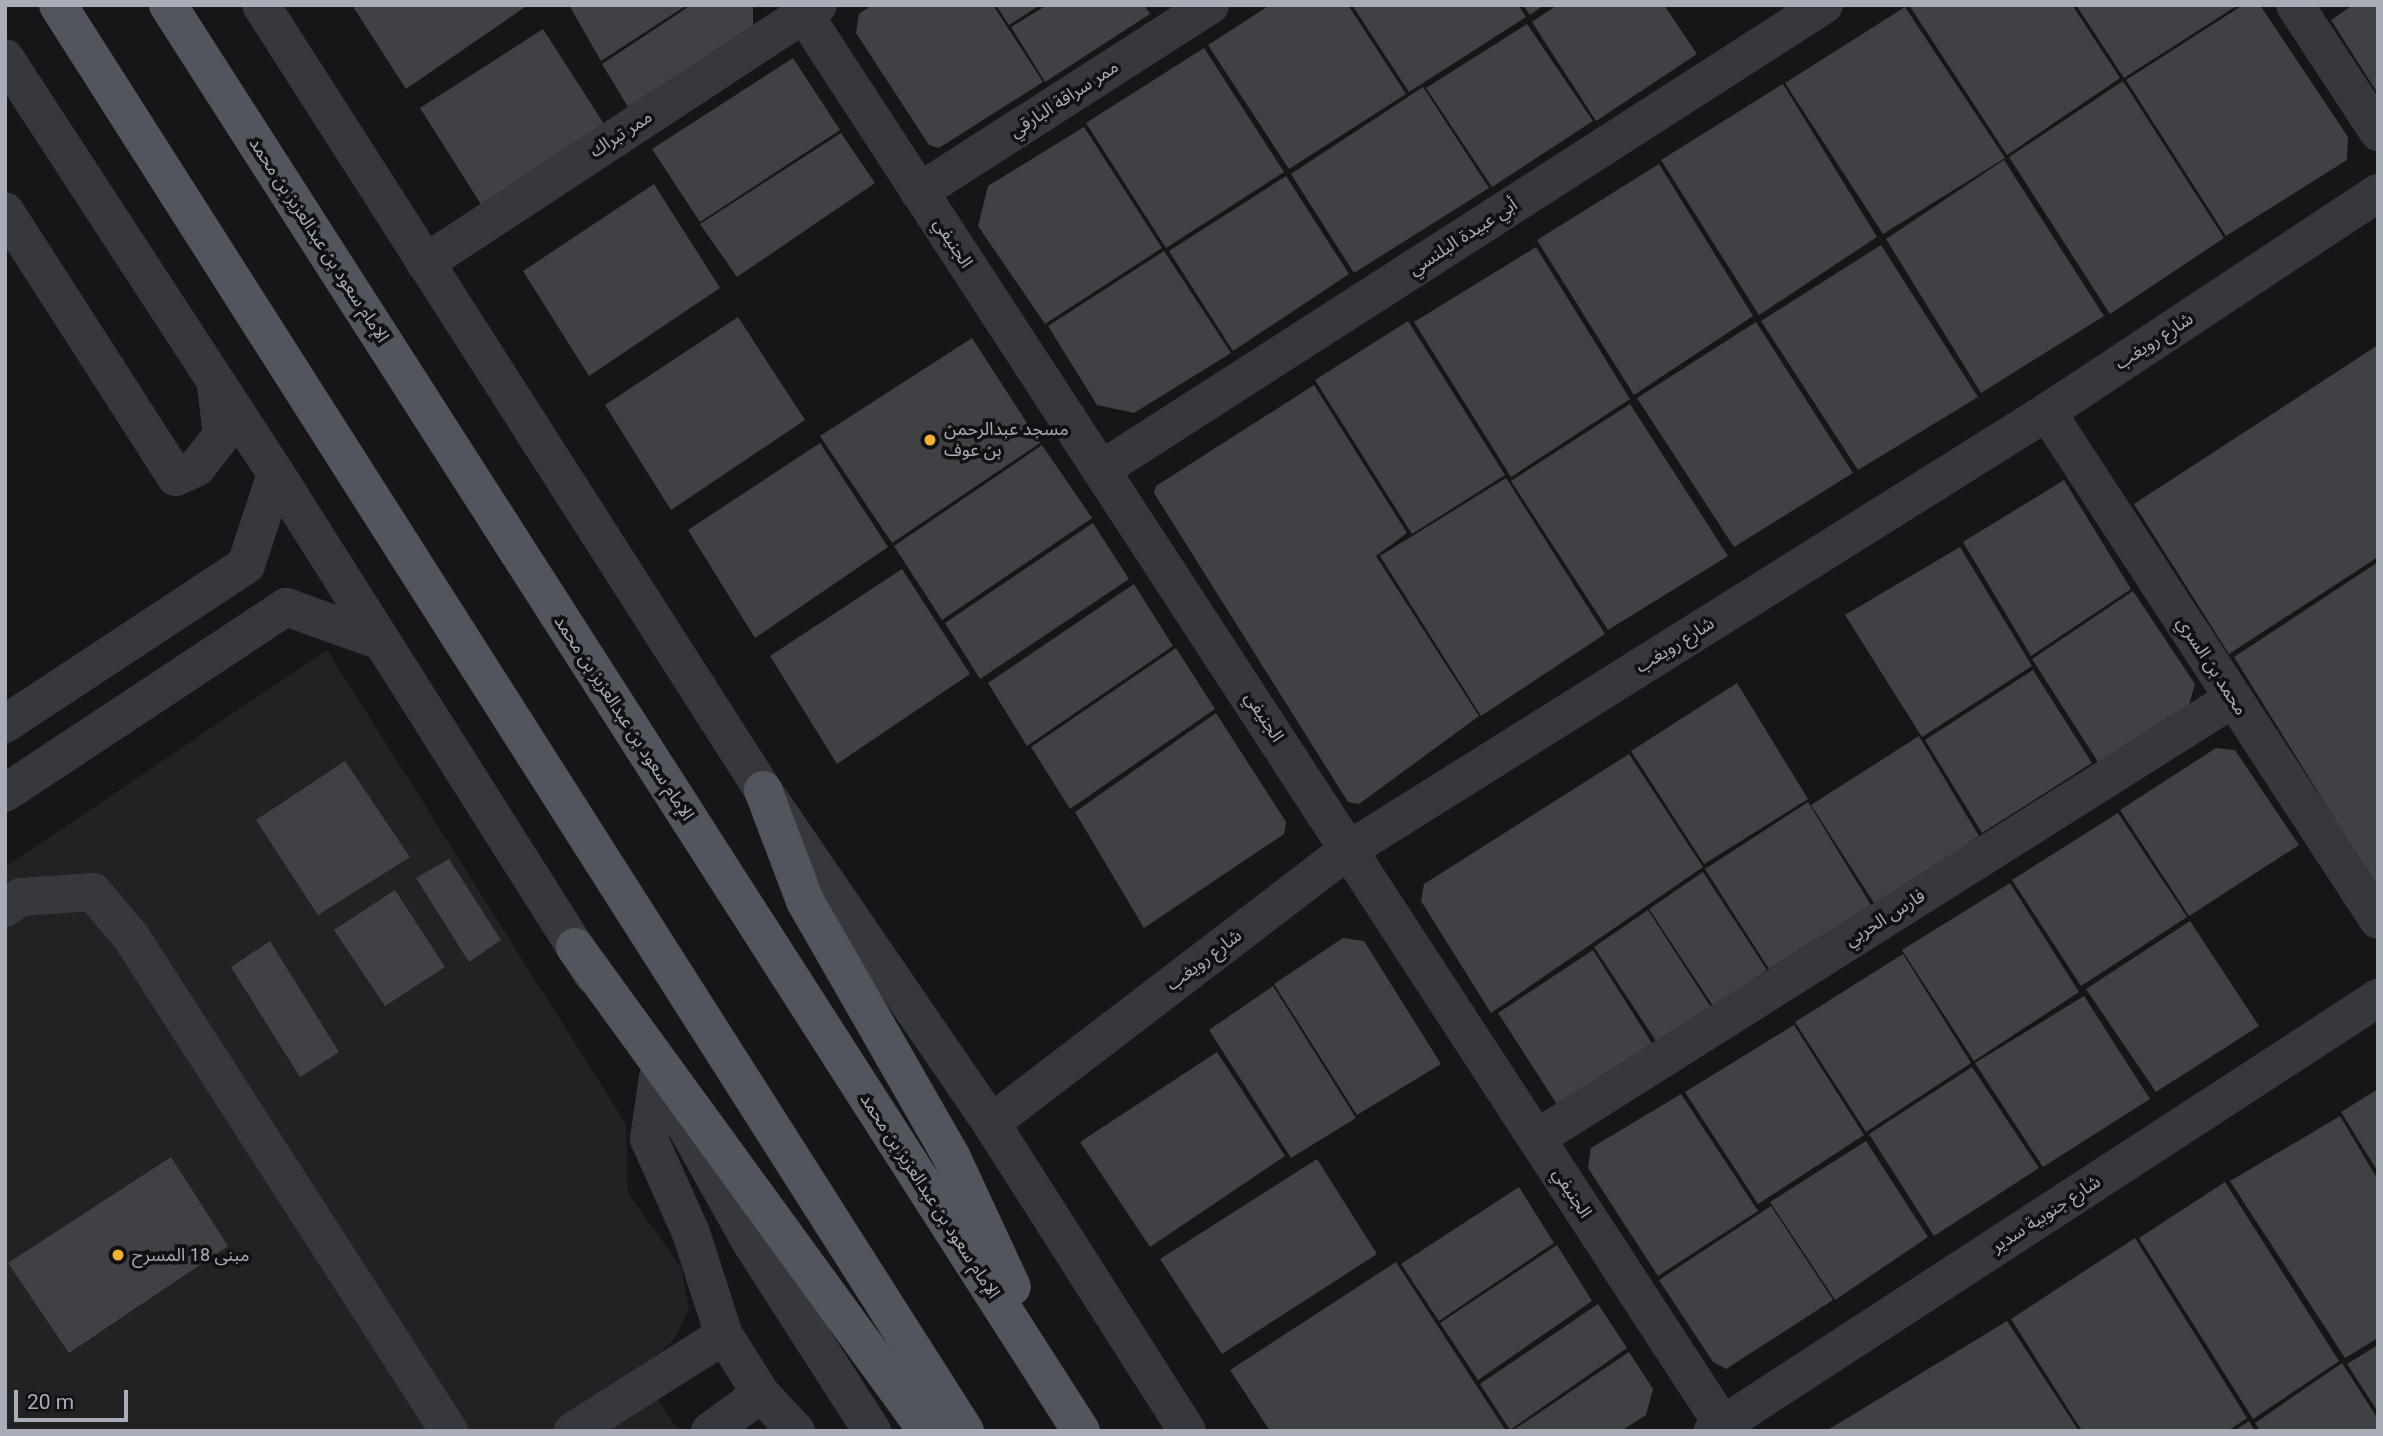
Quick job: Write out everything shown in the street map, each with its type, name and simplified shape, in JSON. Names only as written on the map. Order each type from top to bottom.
[{"type":"main road","points":[[58,5],[965,1431]]},
{"type":"main road","name":"الإمام سعود بن عبدالعزيز بن محمد","points":[[168,5],[1079,1428]]},
{"type":"main road","points":[[763,790],[804,901],[952,1158],[1079,1428]]},
{"type":"main road","points":[[575,947],[927,1431]]},
{"type":"street","points":[[261,5],[763,790],[991,1124],[1187,1431]]},
{"type":"street","name":"ممر سراقة البارقي","points":[[919,192],[1210,5]]},
{"type":"street","name":"أبي عبيدة البلنسي","points":[[1102,469],[1824,5]]},
{"type":"street","points":[[2295,5],[2378,132]]},
{"type":"street","name":"ممر تبراك","points":[[425,263],[807,8]]},
{"type":"street","name":"الجنيفي","points":[[807,8],[919,192],[1350,849],[1721,1429]]},
{"type":"street","points":[[5,58],[276,474],[658,1077],[752,1244],[872,1431]]},
{"type":"street","name":"شارع رويغب","points":[[991,1124],[1350,849],[2047,412],[2378,193]]},
{"type":"street","points":[[5,211],[176,477],[197,467],[222,435],[216,384]]},
{"type":"street","name":"محمد بن السري","points":[[2047,412],[2378,920]]},
{"type":"street","points":[[5,724],[246,565],[276,474]]},
{"type":"street","points":[[5,793],[286,607],[381,641]]},
{"type":"street","name":"فارس الحربي","points":[[1537,1138],[2234,698]]},
{"type":"street","points":[[5,908],[22,897],[93,892],[131,937],[449,1431]]},
{"type":"street","name":"شارع جنوبية سدير","points":[[1721,1429],[2378,998]]},
{"type":"street","points":[[658,1077],[649,1139],[691,1233],[724,1335],[761,1394],[796,1431]]},
{"type":"street","points":[[573,1431],[724,1335]]},
{"type":"street","points":[[710,1431],[761,1394]]},
{"type":"shaded area","points":[[327,650],[626,1124],[628,1193],[681,1267],[689,1309],[674,1340],[638,1370],[679,1431],[5,1431],[5,867]]},
{"type":"building","points":[[352,5],[528,5],[406,89]]},
{"type":"building","points":[[569,5],[687,5],[601,61]]},
{"type":"building","points":[[691,5],[753,5],[753,26],[628,107],[602,64]]},
{"type":"building","points":[[872,5],[993,5],[1043,82],[939,148],[929,145],[856,33],[859,14]]},
{"type":"building","points":[[996,5],[1040,5],[1009,25]]},
{"type":"building","points":[[1047,5],[1144,5],[1150,14],[1045,82],[1011,27]]},
{"type":"building","points":[[1270,5],[1348,5],[1406,94],[1289,169],[1208,45]]},
{"type":"building","points":[[1352,5],[1518,5],[1526,17],[1409,92]]},
{"type":"building","points":[[1523,5],[1544,5],[1530,15]]},
{"type":"building","points":[[1557,5],[1664,5],[1697,54],[1596,121],[1532,22]]},
{"type":"building","points":[[1909,5],[2072,5],[2120,78],[2007,155]]},
{"type":"building","points":[[2076,5],[2238,5],[2124,78]]},
{"type":"building","points":[[2243,5],[2260,5],[2348,137],[2347,160],[2226,236],[2126,80]]},
{"type":"building","points":[[2353,5],[2378,5],[2378,94],[2331,20]]},
{"type":"building","points":[[1905,7],[2005,158],[1883,234],[1785,83]]},
{"type":"building","points":[[1527,24],[1593,121],[1492,187],[1426,88]]},
{"type":"building","points":[[543,29],[606,127],[482,206],[420,108]]},
{"type":"building","points":[[1204,48],[1284,172],[1166,248],[1086,123]]},
{"type":"building","points":[[793,58],[840,130],[700,222],[652,149]]},
{"type":"building","points":[[2123,81],[2224,238],[2110,314],[2009,157]]},
{"type":"building","points":[[1783,84],[1877,237],[1759,315],[1661,160]]},
{"type":"building","points":[[1423,87],[1489,188],[1354,273],[1291,174]]},
{"type":"building","points":[[1084,127],[1162,248],[1045,324],[978,226],[988,186]]},
{"type":"building","points":[[841,133],[875,183],[737,277],[700,224]]},
{"type":"building","points":[[2004,160],[2104,316],[1981,393],[1886,239]]},
{"type":"building","points":[[1659,164],[1753,316],[1634,395],[1537,240]]},
{"type":"building","points":[[1286,176],[1349,274],[1233,351],[1169,251]]},
{"type":"building","points":[[654,184],[720,288],[589,376],[523,271]]},
{"type":"building","points":[[1881,245],[1978,397],[1858,470],[1761,321]]},
{"type":"building","points":[[1536,247],[1630,399],[1511,477],[1414,322]]},
{"type":"building","points":[[1164,251],[1231,353],[1134,413],[1097,405],[1048,326]]},
{"type":"building","points":[[738,317],[805,420],[671,510],[605,405]]},
{"type":"building","points":[[1408,321],[1505,475],[1412,534],[1315,380]]},
{"type":"building","points":[[1756,322],[1853,473],[1734,547],[1637,398]]},
{"type":"building","name":"مسجد عبدالرحمن بن عوف","points":[[972,338],[1040,443],[892,543],[820,436]]},
{"type":"building","points":[[2378,345],[2378,557],[2229,654],[2134,504]]},
{"type":"building","points":[[1314,385],[1407,533],[1376,556],[1479,716],[1359,804],[1348,802],[1154,493],[1156,486]]},
{"type":"building","points":[[1630,404],[1728,556],[1608,630],[1511,481]]},
{"type":"building","points":[[820,443],[888,547],[755,638],[688,530]]},
{"type":"building","points":[[1042,445],[1092,518],[942,620],[894,546]]},
{"type":"building","points":[[1506,478],[1605,634],[1481,716],[1380,556]]},
{"type":"building","points":[[2064,480],[2131,589],[2031,656],[1963,542]]},
{"type":"building","points":[[1093,523],[1129,579],[980,679],[945,623]]},
{"type":"building","points":[[1960,547],[2032,666],[1922,737],[1845,615]]},
{"type":"building","points":[[2378,562],[2378,880],[2374,882],[2234,657]]},
{"type":"building","points":[[902,569],[970,674],[837,764],[770,656]]},
{"type":"building","points":[[1134,584],[1173,646],[1027,746],[988,683]]},
{"type":"building","points":[[2133,591],[2195,684],[2189,705],[2098,762],[2032,659]]},
{"type":"building","points":[[1176,648],[1215,709],[1070,809],[1031,747]]},
{"type":"building","points":[[2033,670],[2092,763],[1982,833],[1925,740]]},
{"type":"building","points":[[1737,683],[1808,799],[1704,864],[1631,751]]},
{"type":"building","points":[[1216,713],[1286,822],[1284,834],[1144,928],[1075,812]]},
{"type":"building","points":[[1919,736],[1979,836],[1876,906],[1811,805]]},
{"type":"building","points":[[2216,748],[2235,750],[2299,845],[2189,916],[2120,810]]},
{"type":"building","points":[[1629,754],[1703,867],[1491,1013],[1421,901],[1424,884]]},
{"type":"building","points":[[345,761],[410,857],[318,915],[256,820]]},
{"type":"building","points":[[1808,802],[1871,905],[1769,969],[1705,869]]},
{"type":"building","points":[[2118,813],[2187,917],[2081,986],[2012,880]]},
{"type":"building","points":[[449,859],[501,940],[469,962],[416,878]]},
{"type":"building","points":[[1703,872],[1767,970],[1713,1006],[1649,909]]},
{"type":"building","points":[[2010,883],[2079,992],[1974,1061],[1902,950]]},
{"type":"building","points":[[395,890],[445,967],[385,1006],[334,930]]},
{"type":"building","points":[[1648,910],[1712,1009],[1658,1044],[1594,947]]},
{"type":"building","points":[[2190,921],[2259,1026],[2156,1092],[2086,989]]},
{"type":"building","points":[[1343,938],[1364,941],[1441,1064],[1357,1115],[1274,984]]},
{"type":"building","points":[[270,941],[339,1052],[300,1077],[231,967]]},
{"type":"building","points":[[1593,950],[1655,1048],[1560,1109],[1498,1013]]},
{"type":"building","points":[[1903,954],[1971,1063],[1866,1132],[1795,1022]]},
{"type":"building","points":[[1273,986],[1356,1118],[1291,1158],[1209,1030]]},
{"type":"building","points":[[2084,996],[2150,1099],[2043,1167],[1975,1063]]},
{"type":"building","points":[[1794,1025],[1864,1135],[1758,1204],[1685,1092]]},
{"type":"building","points":[[1217,1052],[1285,1156],[1150,1247],[1080,1142]]},
{"type":"building","points":[[1972,1067],[2039,1168],[1934,1236],[1869,1134]]},
{"type":"building","points":[[2378,1089],[2378,1172],[2341,1112]]},
{"type":"building","points":[[1681,1094],[1758,1211],[1658,1276],[1588,1168],[1591,1148]]},
{"type":"building","points":[[2340,1116],[2378,1180],[2378,1338],[2345,1358],[2230,1181]]},
{"type":"building","points":[[1866,1141],[1928,1237],[1835,1300],[1770,1202]]},
{"type":"building","name":"مبنى 18 المسرح","points":[[171,1157],[228,1246],[69,1353],[8,1263]]},
{"type":"building","points":[[1317,1159],[1377,1254],[1222,1354],[1160,1259]]},
{"type":"building","points":[[2225,1182],[2339,1361],[2253,1419],[2139,1238]]},
{"type":"building","points":[[1519,1187],[1554,1243],[1439,1321],[1401,1264]]},
{"type":"building","points":[[1771,1206],[1833,1300],[1726,1369],[1713,1362],[1659,1280]]},
{"type":"building","points":[[2135,1238],[2247,1418],[2228,1431],[2082,1431],[2011,1319]]},
{"type":"building","points":[[1557,1245],[1592,1301],[1478,1380],[1440,1323]]},
{"type":"building","points":[[1396,1262],[1506,1431],[1270,1431],[1230,1370]]},
{"type":"building","points":[[1598,1304],[1627,1348],[1510,1430],[1480,1384]]},
{"type":"building","points":[[2007,1321],[2079,1431],[1826,1431]]},
{"type":"building","points":[[2378,1345],[2378,1412],[2347,1364]]},
{"type":"building","points":[[1629,1352],[1653,1389],[1646,1415],[1621,1431],[1512,1431]]},
{"type":"building","points":[[2342,1363],[2378,1419],[2378,1431],[2260,1431],[2255,1423]]},
{"type":"building","points":[[2249,1421],[2255,1431],[2234,1431]]},
{"type":"place","name":"مسجد عبدالرحمن بن عوف","points":[[930,440]]},
{"type":"place","name":"مبنى 18 المسرح","points":[[118,1255]]}]
